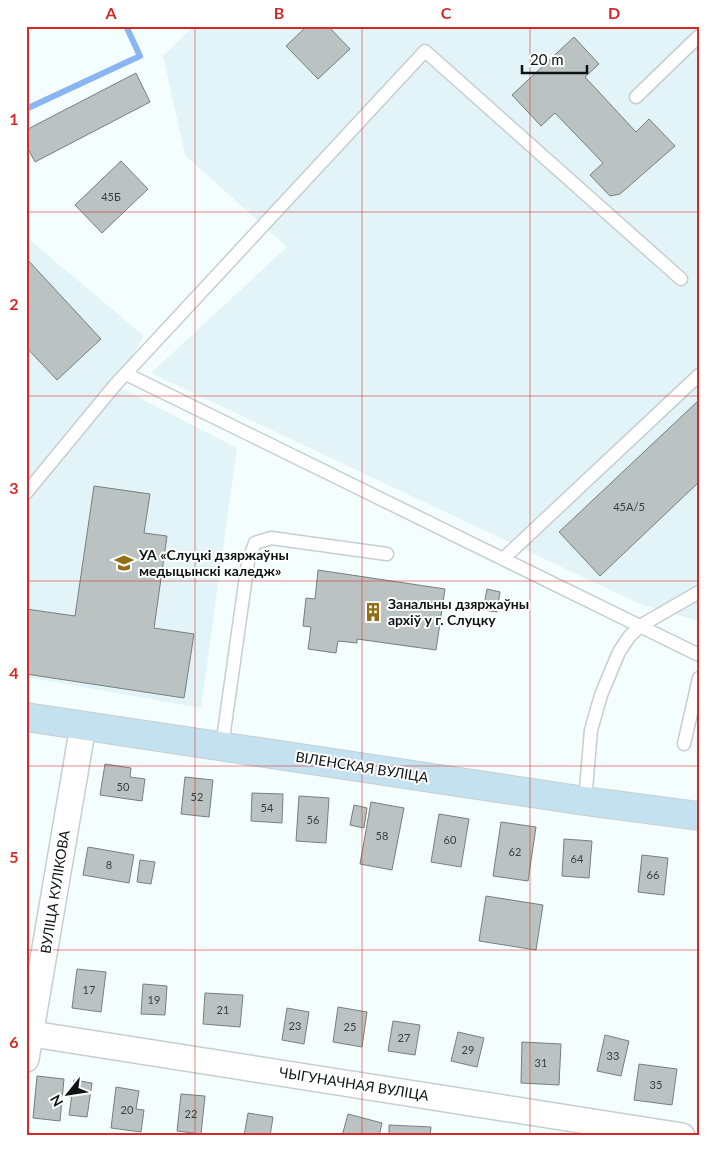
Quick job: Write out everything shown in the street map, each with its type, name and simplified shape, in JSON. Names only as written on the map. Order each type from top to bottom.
[{"type":"main road","name":"ВІЛЕНСКАЯ ВУЛІЦА","points":[[26,718],[585,801],[699,816]]},
{"type":"street","name":"ВУЛІЦА КУЛІКОВА","points":[[26,1059],[83,726]]},
{"type":"street","name":"ЧЫГУНАЧНАЯ ВУЛІЦА","points":[[29,1033],[682,1136]]},
{"type":"lane","points":[[636,97],[699,36]]},
{"type":"lane","points":[[26,493],[126,374],[426,51],[681,278]]},
{"type":"lane","points":[[126,374],[699,655]]},
{"type":"lane","points":[[503,559],[699,376]]},
{"type":"lane","points":[[222,746],[248,562],[255,543],[271,538],[388,554]]},
{"type":"lane","points":[[585,801],[591,730],[601,695],[619,652],[629,637],[640,626],[699,592]]},
{"type":"lane","points":[[684,744],[699,678]]},
{"type":"shaded area","points":[[194,26],[699,26],[699,621],[640,604],[151,373],[287,247],[185,155],[163,56]]},
{"type":"shaded area","name":"УА «Слуцкі дзяржаўны медыцынскі каледж»","points":[[26,237],[144,336],[115,385],[237,448],[201,708],[26,677]]},
{"type":"building","points":[[307,26],[328,26],[350,49],[318,79],[286,46]]},
{"type":"building","points":[[574,37],[599,64],[585,77],[636,132],[649,119],[675,146],[620,194],[610,196],[590,175],[603,163],[555,113],[541,126],[512,95]]},
{"type":"building","points":[[136,73],[150,102],[35,162],[26,145],[26,130]]},
{"type":"building","points":[[121,161],[148,189],[102,233],[75,205]]},
{"type":"building","points":[[26,258],[101,339],[57,380],[26,347]]},
{"type":"building","points":[[699,400],[699,482],[600,576],[559,532]]},
{"type":"building","points":[[94,486],[150,494],[144,533],[167,536],[154,628],[194,634],[184,698],[26,674],[26,609],[75,616]]},
{"type":"building","name":"Занальны дзяржаўны архіў у г. Слуцку","points":[[318,570],[445,589],[436,650],[357,639],[357,643],[338,641],[336,653],[308,649],[311,627],[303,626],[306,598],[315,599]]},
{"type":"building","points":[[487,589],[500,592],[497,612],[483,610]]},
{"type":"building","points":[[105,764],[131,768],[130,777],[145,779],[142,801],[100,795]]},
{"type":"building","points":[[185,777],[213,780],[209,817],[181,814]]},
{"type":"building","points":[[252,793],[283,794],[282,823],[251,821]]},
{"type":"building","points":[[299,796],[329,798],[326,843],[296,841]]},
{"type":"building","points":[[371,802],[404,808],[392,870],[360,864]]},
{"type":"building","points":[[354,805],[367,808],[364,828],[350,825]]},
{"type":"building","points":[[439,814],[469,819],[461,867],[431,862]]},
{"type":"building","points":[[501,822],[536,827],[528,881],[493,876]]},
{"type":"building","points":[[564,839],[592,841],[589,878],[562,876]]},
{"type":"building","points":[[88,847],[134,855],[129,883],[83,875]]},
{"type":"building","points":[[642,855],[668,858],[664,895],[638,892]]},
{"type":"building","points":[[140,860],[155,862],[151,884],[137,882]]},
{"type":"building","points":[[486,896],[543,905],[536,950],[479,941]]},
{"type":"building","points":[[77,969],[106,972],[101,1012],[72,1008]]},
{"type":"building","points":[[143,984],[167,986],[165,1015],[141,1014]]},
{"type":"building","points":[[205,993],[243,995],[240,1027],[203,1024]]},
{"type":"building","points":[[338,1007],[367,1012],[362,1047],[333,1042]]},
{"type":"building","points":[[287,1008],[309,1012],[304,1044],[282,1040]]},
{"type":"building","points":[[393,1021],[420,1025],[415,1055],[388,1051]]},
{"type":"building","points":[[458,1032],[484,1038],[477,1067],[451,1061]]},
{"type":"building","points":[[605,1035],[629,1041],[621,1076],[597,1071]]},
{"type":"building","points":[[522,1042],[561,1044],[559,1085],[521,1083]]},
{"type":"building","points":[[639,1064],[677,1069],[672,1105],[634,1100]]},
{"type":"building","points":[[37,1076],[64,1079],[60,1121],[33,1118]]},
{"type":"building","points":[[74,1080],[92,1083],[87,1117],[69,1115]]},
{"type":"building","points":[[116,1087],[139,1091],[136,1109],[144,1110],[141,1132],[111,1128]]},
{"type":"building","points":[[181,1094],[205,1096],[201,1134],[177,1131]]},
{"type":"building","points":[[248,1113],[273,1117],[270,1136],[244,1136]]},
{"type":"building","points":[[348,1114],[382,1123],[379,1136],[342,1136]]},
{"type":"building","points":[[389,1125],[431,1127],[430,1136],[389,1136]]},
{"type":"waterway","points":[[26,109],[140,56],[126,26]]},
{"type":"place","name":"УА «Слуцкі дзяржаўны медыцынскі каледж»","points":[[124,563]]},
{"type":"place","name":"Занальны дзяржаўны архіў у г. Слуцку","points":[[373,612]]}]
